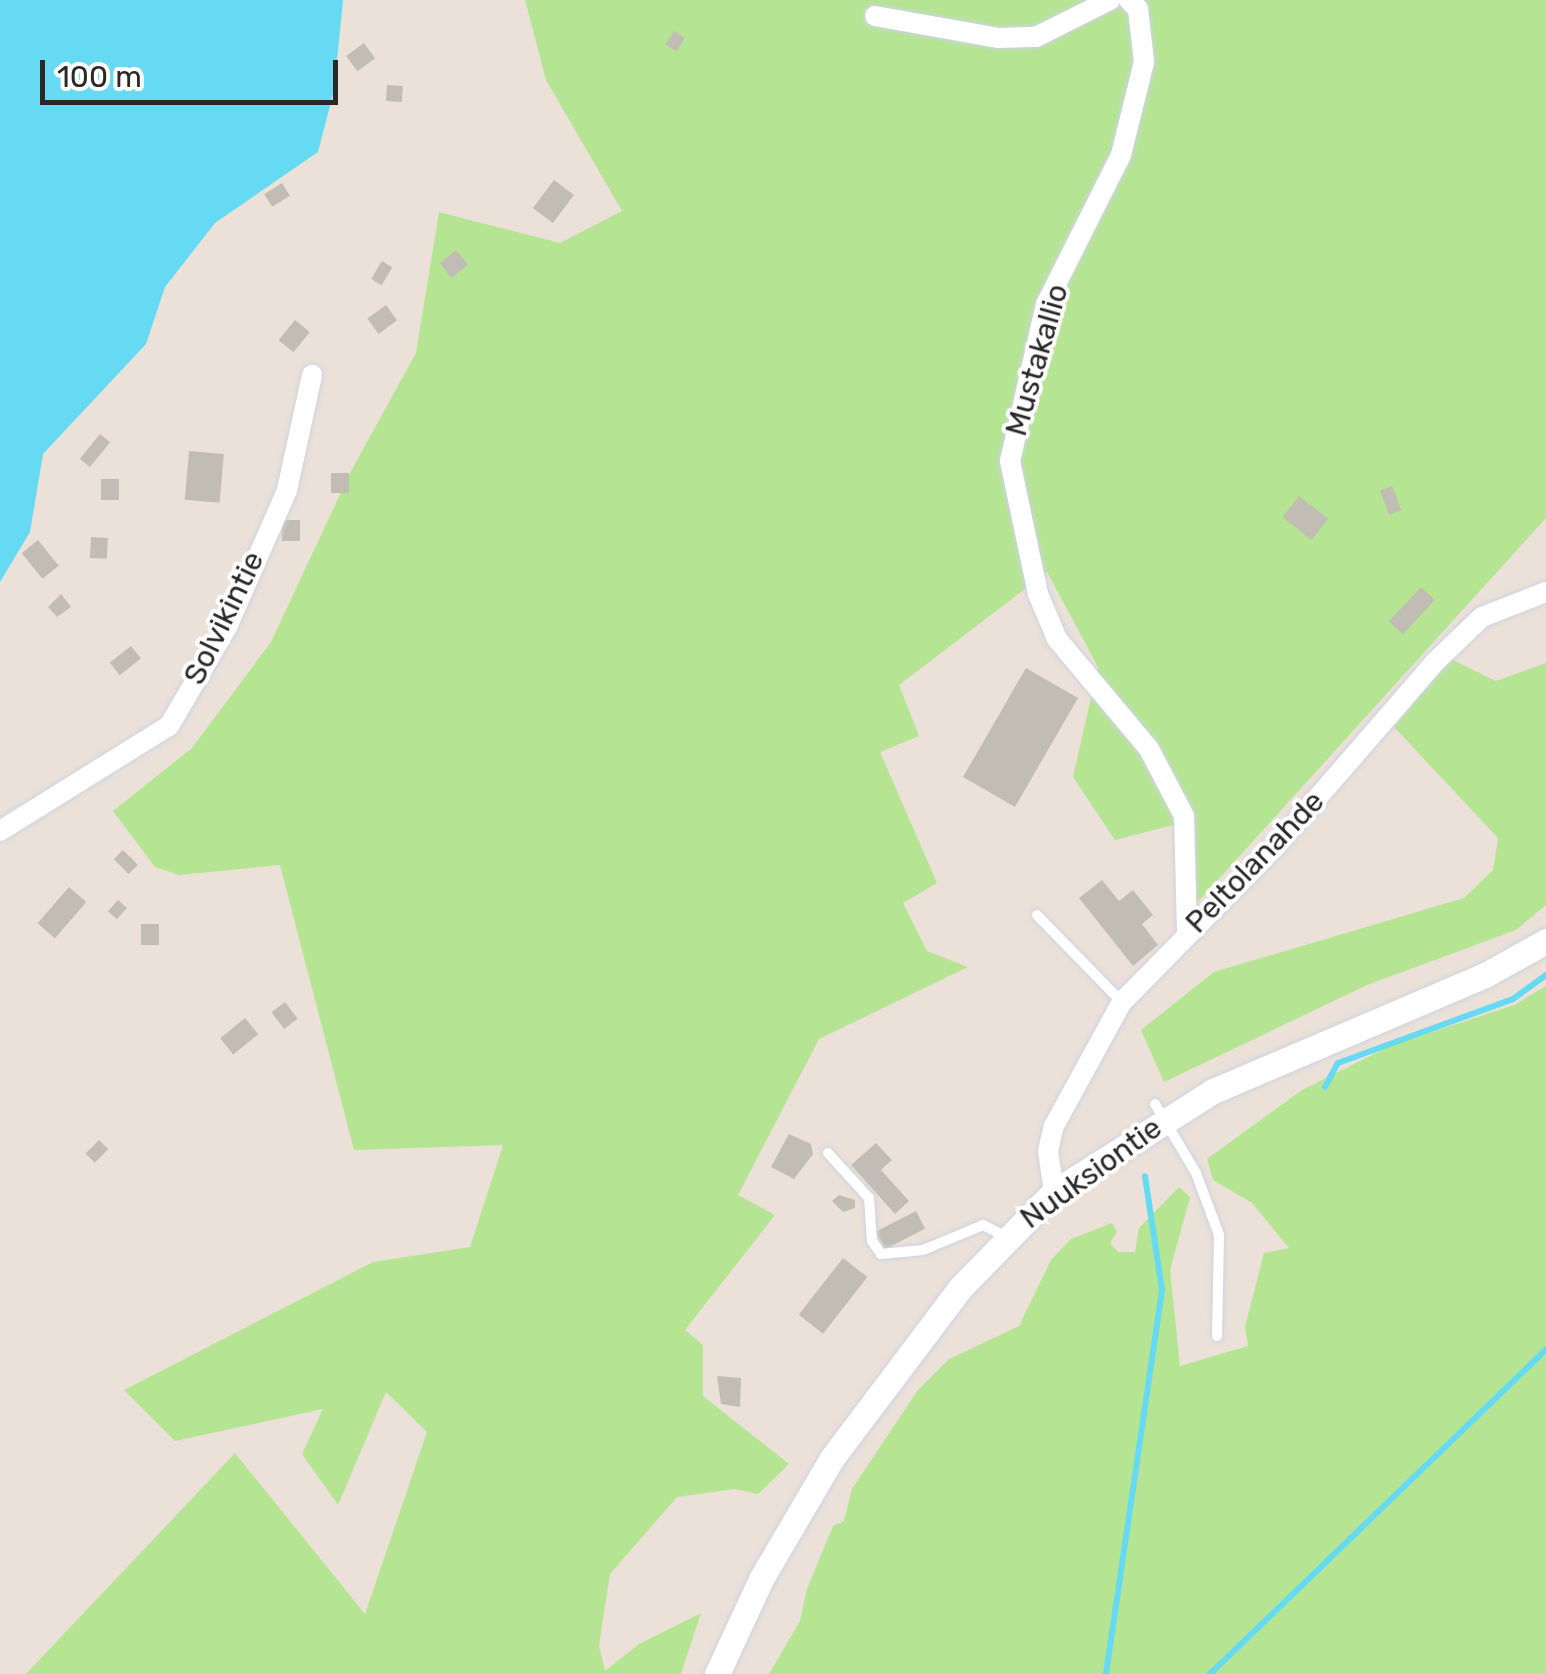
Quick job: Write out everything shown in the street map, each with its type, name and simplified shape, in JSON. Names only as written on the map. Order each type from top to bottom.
[{"type":"street","points":[[875,16],[999,38],[1036,37],[1110,0]]},
{"type":"street","name":"Mustakallio","points":[[1130,0],[1138,8],[1144,62],[1122,155],[1046,304],[1010,461],[1033,576],[1057,639],[1149,749],[1184,816],[1187,933]]},
{"type":"street","name":"Solvikintie","points":[[0,831],[170,726],[226,627],[287,490],[312,375]]},
{"type":"street","name":"Peltolanahde","points":[[1054,1192],[1048,1151],[1054,1126],[1122,1002],[1274,848],[1434,662],[1482,617],[1546,592]]},
{"type":"street","name":"Nuuksiontie","points":[[718,1674],[762,1579],[832,1458],[922,1335],[1006,1237],[1054,1192],[1159,1111],[1485,975],[1546,942]]},
{"type":"lane","points":[[1037,915],[1122,1002]]},
{"type":"lane","points":[[1159,1111],[1196,1172],[1219,1235],[1218,1336]]},
{"type":"lane","points":[[828,1154],[869,1198],[872,1241],[880,1254],[922,1250],[983,1226],[1006,1237]]},
{"type":"green space","points":[[525,0],[1546,0],[1546,518],[1178,924],[1173,825],[1115,840],[1073,777],[1098,667],[1047,572],[899,685],[919,736],[880,752],[937,883],[903,903],[927,951],[968,967],[819,1039],[738,1195],[775,1215],[685,1330],[703,1345],[703,1396],[789,1464],[758,1494],[735,1489],[677,1497],[610,1574],[599,1646],[605,1671],[639,1644],[701,1613],[681,1674],[26,1674],[235,1453],[365,1614],[427,1432],[386,1392],[338,1505],[302,1454],[323,1409],[175,1441],[124,1390],[373,1262],[470,1247],[503,1145],[354,1150],[280,865],[179,875],[155,867],[113,811],[192,748],[271,642],[351,471],[416,353],[439,212],[560,243],[622,211],[546,80]]},
{"type":"green space","points":[[1449,658],[1496,681],[1546,663],[1546,905],[1516,930],[1367,985],[1164,1082],[1141,1030],[1214,972],[1464,898],[1493,870],[1498,838],[1394,727]]},
{"type":"green space","points":[[1546,986],[1546,1674],[769,1674],[800,1621],[807,1589],[833,1526],[844,1521],[852,1489],[918,1390],[949,1359],[1019,1326],[1051,1260],[1071,1239],[1112,1223],[1117,1232],[1110,1243],[1118,1252],[1135,1252],[1139,1228],[1179,1187],[1190,1197],[1170,1270],[1180,1366],[1248,1346],[1245,1327],[1264,1253],[1289,1248],[1252,1203],[1213,1180],[1207,1159],[1302,1090],[1390,1046],[1514,1005]]},
{"type":"water","points":[[0,0],[343,0],[334,90],[318,152],[215,223],[165,287],[146,344],[43,454],[30,532],[0,582]]},
{"type":"building","points":[[674,31],[685,38],[677,51],[666,45]]},
{"type":"building","points":[[364,43],[375,58],[357,71],[346,56]]},
{"type":"building","points":[[387,85],[403,86],[402,102],[386,101]]},
{"type":"building","points":[[554,180],[574,195],[553,223],[533,208]]},
{"type":"building","points":[[282,183],[290,196],[272,207],[264,194]]},
{"type":"building","points":[[456,250],[468,265],[452,278],[440,263]]},
{"type":"building","points":[[382,261],[392,267],[381,285],[371,279]]},
{"type":"building","points":[[386,305],[397,320],[379,334],[367,319]]},
{"type":"building","points":[[295,320],[310,332],[293,352],[279,340]]},
{"type":"building","points":[[100,434],[110,442],[90,467],[80,459]]},
{"type":"building","points":[[189,451],[224,454],[220,503],[185,500]]},
{"type":"building","points":[[331,473],[349,473],[349,493],[331,493]]},
{"type":"building","points":[[101,479],[119,479],[119,500],[101,500]]},
{"type":"building","points":[[1392,486],[1401,510],[1389,515],[1380,491]]},
{"type":"building","points":[[1299,496],[1328,519],[1312,540],[1282,517]]},
{"type":"building","points":[[282,520],[300,520],[300,541],[282,541]]},
{"type":"building","points":[[91,537],[108,538],[107,559],[90,558]]},
{"type":"building","points":[[38,540],[59,566],[42,579],[22,553]]},
{"type":"building","points":[[1421,587],[1435,600],[1403,634],[1389,621]]},
{"type":"building","points":[[61,594],[71,607],[57,617],[48,607]]},
{"type":"building","points":[[131,646],[141,659],[120,675],[110,663]]},
{"type":"building","points":[[1026,668],[1078,698],[1015,807],[963,777]]},
{"type":"building","points":[[123,850],[138,865],[129,874],[114,859]]},
{"type":"building","points":[[1102,880],[1119,901],[1133,890],[1153,915],[1142,924],[1158,945],[1133,966],[1079,898]]},
{"type":"building","points":[[69,887],[86,902],[55,938],[38,923]]},
{"type":"building","points":[[118,900],[127,908],[117,919],[108,911]]},
{"type":"building","points":[[141,924],[159,924],[159,945],[141,945]]},
{"type":"building","points":[[285,1002],[298,1019],[284,1029],[271,1012]]},
{"type":"building","points":[[245,1018],[258,1034],[233,1054],[220,1038]]},
{"type":"building","points":[[789,1134],[811,1144],[813,1154],[794,1179],[771,1167]]},
{"type":"building","points":[[99,1140],[108,1149],[95,1163],[86,1153]]},
{"type":"building","points":[[876,1143],[892,1160],[881,1170],[909,1201],[895,1214],[851,1165]]},
{"type":"building","points":[[839,1195],[855,1200],[855,1208],[843,1212],[832,1201]]},
{"type":"building","points":[[916,1211],[925,1229],[885,1249],[876,1231]]},
{"type":"building","points":[[843,1258],[867,1277],[823,1334],[799,1315]]},
{"type":"building","points":[[717,1376],[741,1378],[740,1407],[721,1404]]},
{"type":"waterway","points":[[1325,1087],[1338,1063],[1513,999],[1546,975]]},
{"type":"waterway","points":[[1106,1674],[1162,1290],[1145,1176]]},
{"type":"waterway","points":[[1210,1674],[1546,1349]]}]
